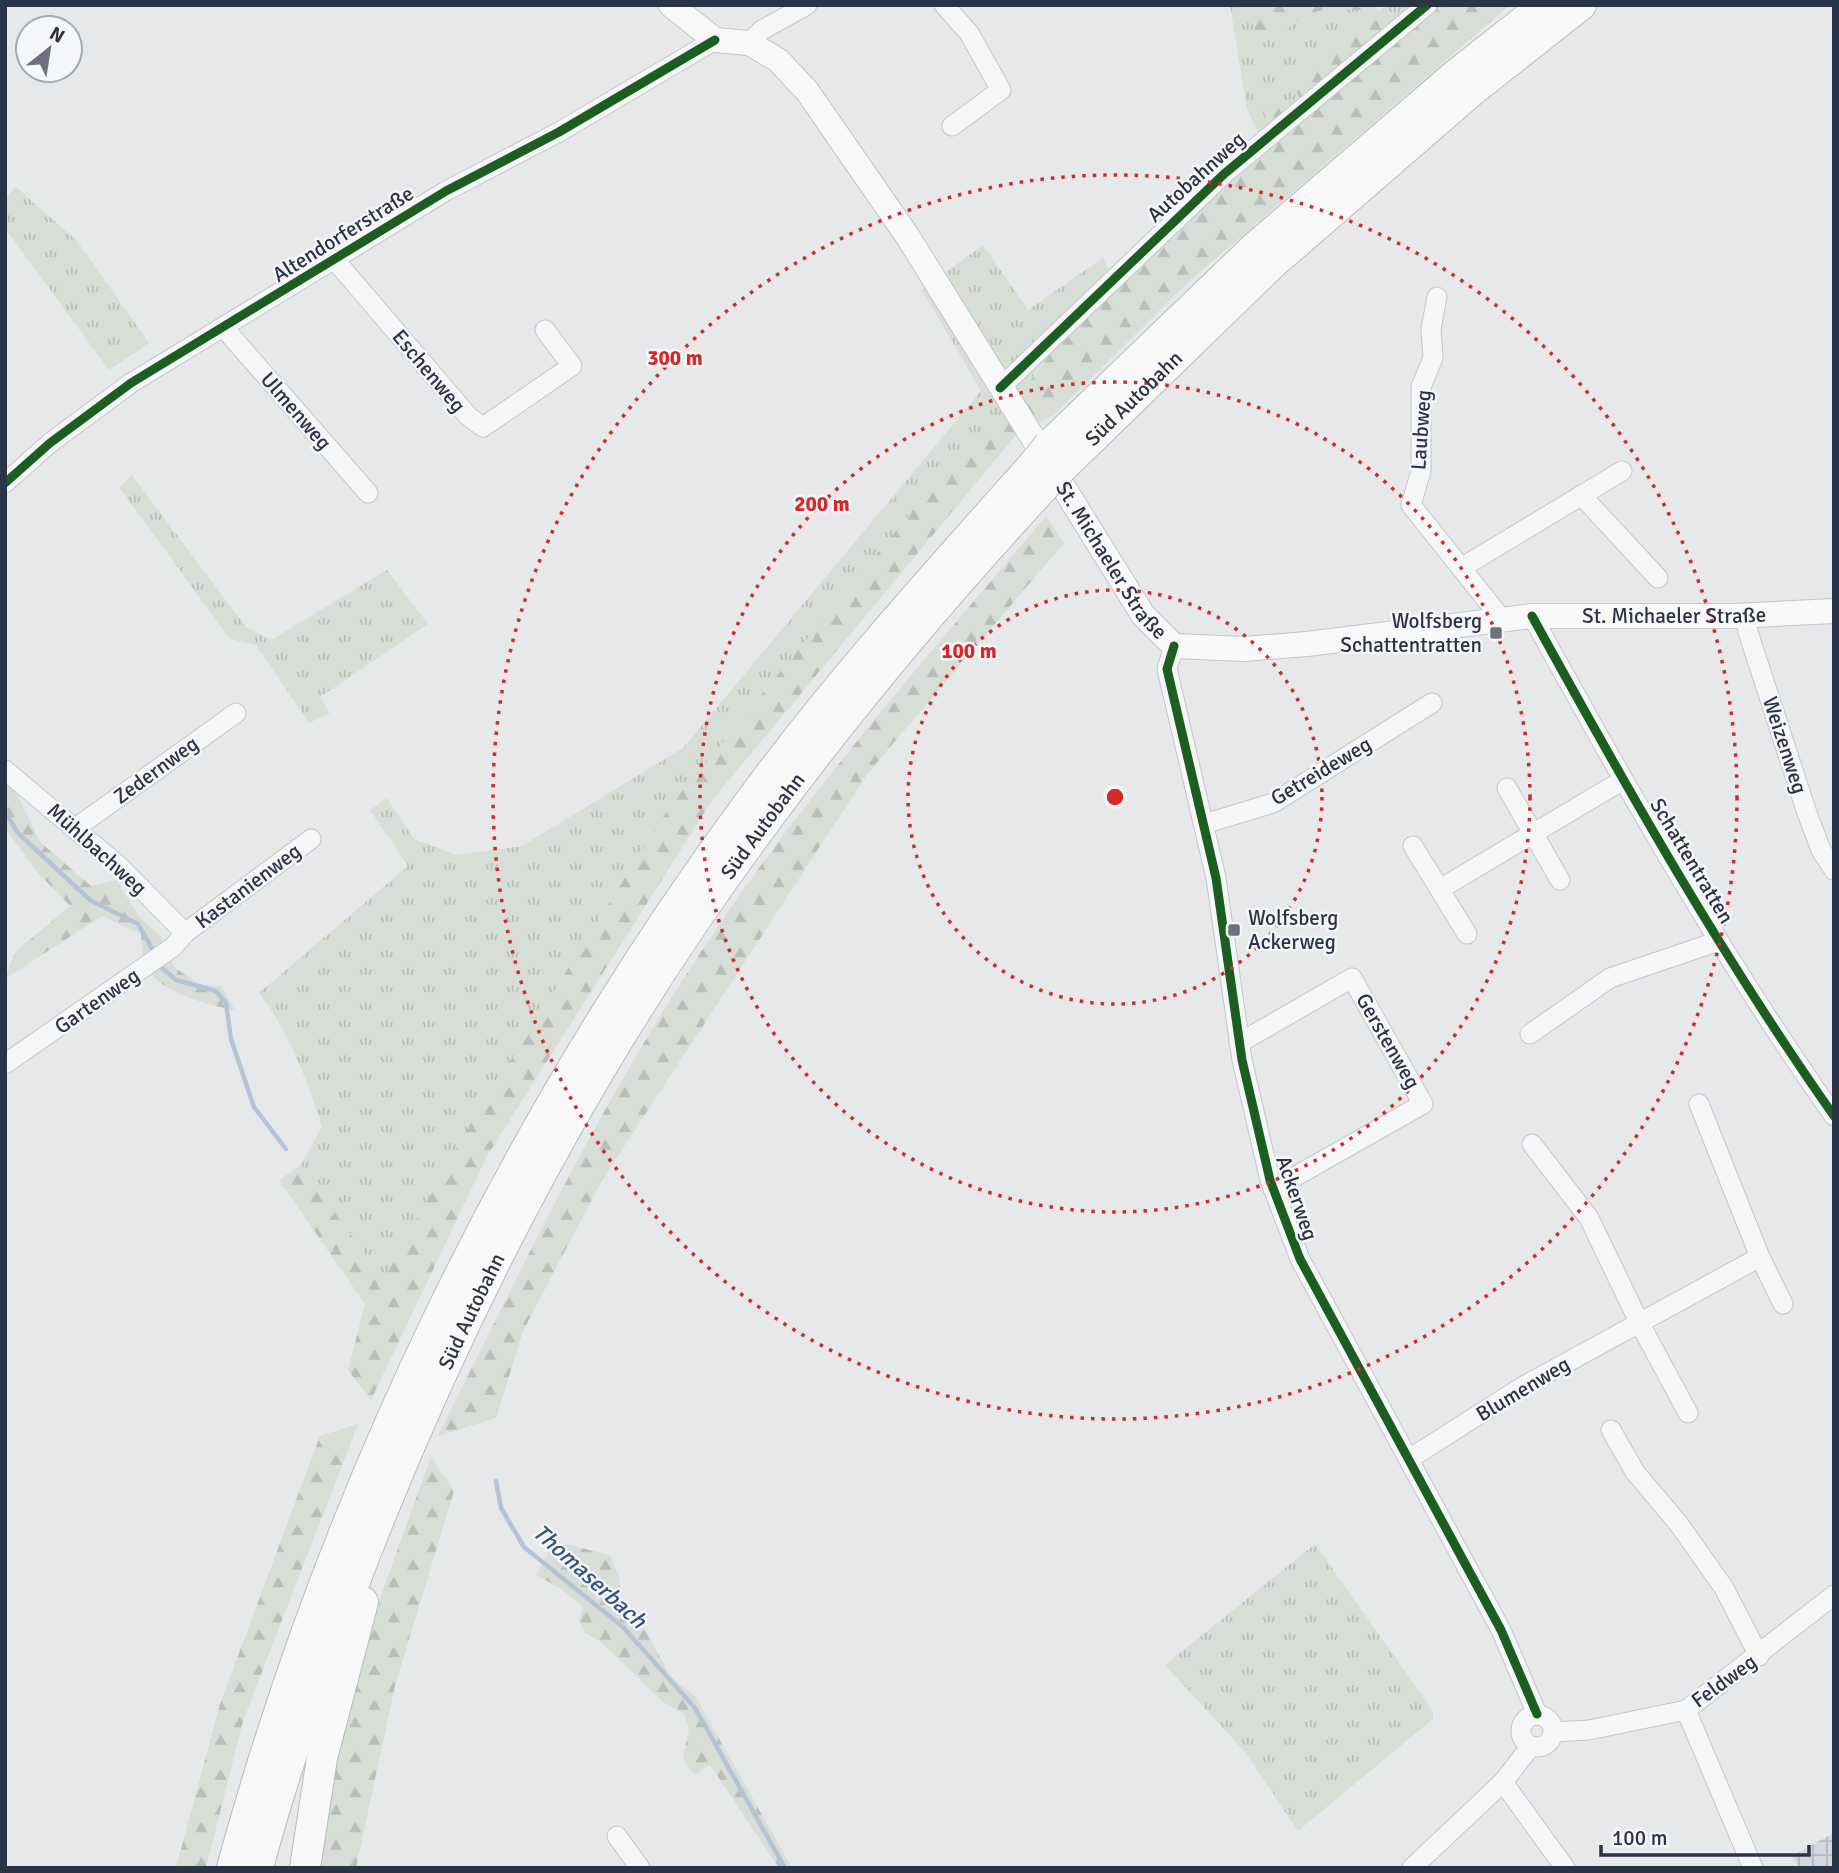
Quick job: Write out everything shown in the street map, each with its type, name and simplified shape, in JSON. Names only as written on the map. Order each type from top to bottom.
[{"type":"highway","name":"Süd Autobahn","points":[[232,1868],[294,1670],[348,1526],[430,1340],[545,1117],[651,945],[747,805],[870,647],[1254,248],[1454,76],[1544,5]]},
{"type":"highway","name":"Süd Autobahn","points":[[258,1868],[321,1668],[389,1491],[451,1351],[567,1129],[671,958],[764,822],[1047,466],[1270,266],[1472,92],[1581,5]]},
{"type":"highway","points":[[305,1868],[322,1758],[366,1591],[384,1539],[389,1491]]},
{"type":"main road","points":[[670,5],[715,40]]},
{"type":"main road","name":"St. Michaeler Straße","points":[[715,40],[750,43],[778,60],[807,91],[908,237],[1143,615],[1174,646],[1244,649],[1307,644],[1532,616],[1745,616],[1834,611]]},
{"type":"street","points":[[750,43],[762,30],[807,5]]},
{"type":"street","points":[[944,5],[969,33],[1001,90],[952,126]]},
{"type":"street","name":"Autobahnweg","points":[[1000,388],[1224,174],[1427,5]]},
{"type":"street","name":"Altendorferstraße","points":[[5,483],[50,443],[131,383],[446,191],[559,132],[715,40]]},
{"type":"street","name":"Eschenweg","points":[[334,259],[469,417],[484,427],[572,366],[545,330]]},
{"type":"street","name":"Laubweg","points":[[1437,297],[1431,329],[1433,358],[1421,387],[1421,471],[1411,505],[1501,618]]},
{"type":"street","name":"Ulmenweg","points":[[224,328],[368,493]]},
{"type":"street","points":[[1461,568],[1622,471]]},
{"type":"street","points":[[1581,495],[1658,578]]},
{"type":"street","name":"Schattentratten","points":[[1532,616],[1623,780],[1719,942],[1834,1116]]},
{"type":"street","name":"Weizenweg","points":[[1745,616],[1807,813],[1821,850],[1834,870]]},
{"type":"street","name":"Ackerweg","points":[[1174,646],[1167,669],[1216,878],[1239,1043],[1273,1189],[1300,1259],[1501,1630],[1537,1714]]},
{"type":"street","name":"Getreideweg","points":[[1203,824],[1273,803],[1432,703]]},
{"type":"street","name":"Zedernweg","points":[[77,827],[236,713]]},
{"type":"street","name":"Mühlbachweg","points":[[5,769],[77,827],[185,933]]},
{"type":"street","points":[[1440,889],[1623,780]]},
{"type":"street","points":[[1507,788],[1560,880]]},
{"type":"street","name":"Kastanienweg","points":[[185,933],[311,839]]},
{"type":"street","points":[[1413,846],[1467,934]]},
{"type":"street","name":"Gartenweg","points":[[5,1064],[173,947],[185,933]]},
{"type":"street","points":[[1530,1034],[1610,978],[1719,942]]},
{"type":"street","name":"Gerstenweg","points":[[1239,1043],[1352,978],[1423,1104],[1273,1189]]},
{"type":"street","points":[[1699,1104],[1760,1257],[1783,1304]]},
{"type":"street","points":[[1532,1144],[1589,1218],[1639,1322],[1688,1413]]},
{"type":"street","name":"Blumenweg","points":[[1409,1459],[1522,1387],[1760,1257]]},
{"type":"street","points":[[1611,1430],[1635,1472],[1678,1523],[1724,1588],[1759,1656]]},
{"type":"street","name":"Feldweg","points":[[1554,1732],[1589,1730],[1686,1710],[1759,1656],[1834,1595]]},
{"type":"street","points":[[1686,1710],[1752,1868]]},
{"type":"street","points":[[1537,1714],[1549,1719],[1554,1732],[1547,1745],[1531,1746],[1522,1738],[1521,1728],[1526,1718],[1537,1714]]},
{"type":"street","points":[[1412,1868],[1503,1782],[1531,1746]]},
{"type":"street","points":[[1503,1782],[1565,1868]]},
{"type":"street","points":[[617,1836],[640,1868]]},
{"type":"shaded area","points":[[1834,1833],[1834,1868],[1799,1868],[1792,1856]]},
{"type":"green space","points":[[1230,5],[1265,5],[1251,17],[1280,34],[1307,16],[1326,9],[1378,11],[1386,5],[1445,5],[1390,46],[1325,59],[1294,86],[1306,113],[1292,129],[1264,113],[1279,140],[1265,147],[1247,109]]},
{"type":"green space","points":[[1265,5],[1375,5],[1378,11],[1326,9],[1307,16],[1280,34],[1255,31],[1251,17]]},
{"type":"green space","points":[[1445,5],[1510,5],[1186,284],[1054,415],[1016,435],[713,799],[487,1156],[371,1400],[348,1370],[365,1304],[279,1180],[301,1165],[383,1280],[460,1141],[670,806],[971,439],[997,423],[1024,412],[1021,394],[1046,359],[1104,294],[1265,147],[1279,140],[1264,113],[1277,105],[1292,129],[1306,113],[1294,86],[1364,20],[1382,21],[1390,46]]},
{"type":"green space","points":[[16,187],[77,241],[149,343],[109,370],[5,228],[5,198]]},
{"type":"green space","points":[[983,245],[1028,310],[1103,258],[1115,283],[1039,367],[1021,394],[1024,412],[971,439],[460,1141],[383,1281],[301,1165],[322,1127],[296,1057],[259,993],[408,866],[370,810],[387,798],[414,839],[457,855],[522,846],[683,748],[981,391],[922,290]]},
{"type":"green space","points":[[132,475],[246,627],[271,640],[387,570],[428,624],[320,697],[330,713],[309,723],[256,645],[230,639],[119,487]]},
{"type":"green space","points":[[1046,516],[1064,543],[868,773],[601,1182],[523,1331],[496,1418],[438,1436],[564,1185],[632,1062],[707,943],[745,887],[827,778]]},
{"type":"green space","points":[[5,780],[17,794],[40,842],[91,886],[116,880],[141,919],[160,935],[175,968],[201,985],[221,986],[235,1010],[201,1002],[156,979],[146,968],[141,934],[102,916],[5,979],[15,952],[70,906],[38,873],[5,828]]},
{"type":"green space","points":[[358,1424],[243,1721],[206,1868],[176,1868],[220,1704],[320,1436]]},
{"type":"green space","points":[[431,1457],[454,1491],[395,1686],[356,1868],[320,1868],[343,1729],[380,1598]]},
{"type":"green space","points":[[561,1543],[610,1555],[619,1577],[622,1604],[639,1619],[671,1677],[695,1696],[792,1868],[779,1868],[710,1765],[694,1775],[683,1758],[689,1729],[684,1713],[663,1702],[601,1642],[585,1633],[579,1620],[583,1607],[561,1589],[536,1575],[549,1551]]},
{"type":"green space","points":[[1315,1544],[1433,1711],[1433,1719],[1298,1831],[1245,1752],[1165,1665]]},
{"type":"waterway","name":"Thomaserbach","points":[[5,812],[18,833],[90,900],[138,924],[154,952]]},
{"type":"waterway","name":"Thomaserbach","points":[[160,966],[176,980],[216,991],[226,1003],[231,1039],[254,1107],[286,1149]]},
{"type":"waterway","name":"Thomaserbach","points":[[496,1481],[501,1508],[524,1547],[623,1627],[695,1708],[785,1868]]},
{"type":"cycle path","points":[[1000,388],[1224,174],[1427,5]]},
{"type":"cycle path","points":[[5,483],[50,443],[131,383],[446,191],[559,132],[715,40]]},
{"type":"cycle path","points":[[1532,616],[1603,744],[1714,933],[1834,1116]]},
{"type":"cycle path","points":[[1174,646],[1167,669],[1216,878],[1242,1060],[1270,1180],[1300,1259],[1501,1630],[1537,1714]]},
{"type":"place","name":"Wolfsberg Schattentratten","points":[[1496,633]]},
{"type":"place","name":"Wolfsberg Ackerweg","points":[[1234,930]]}]
